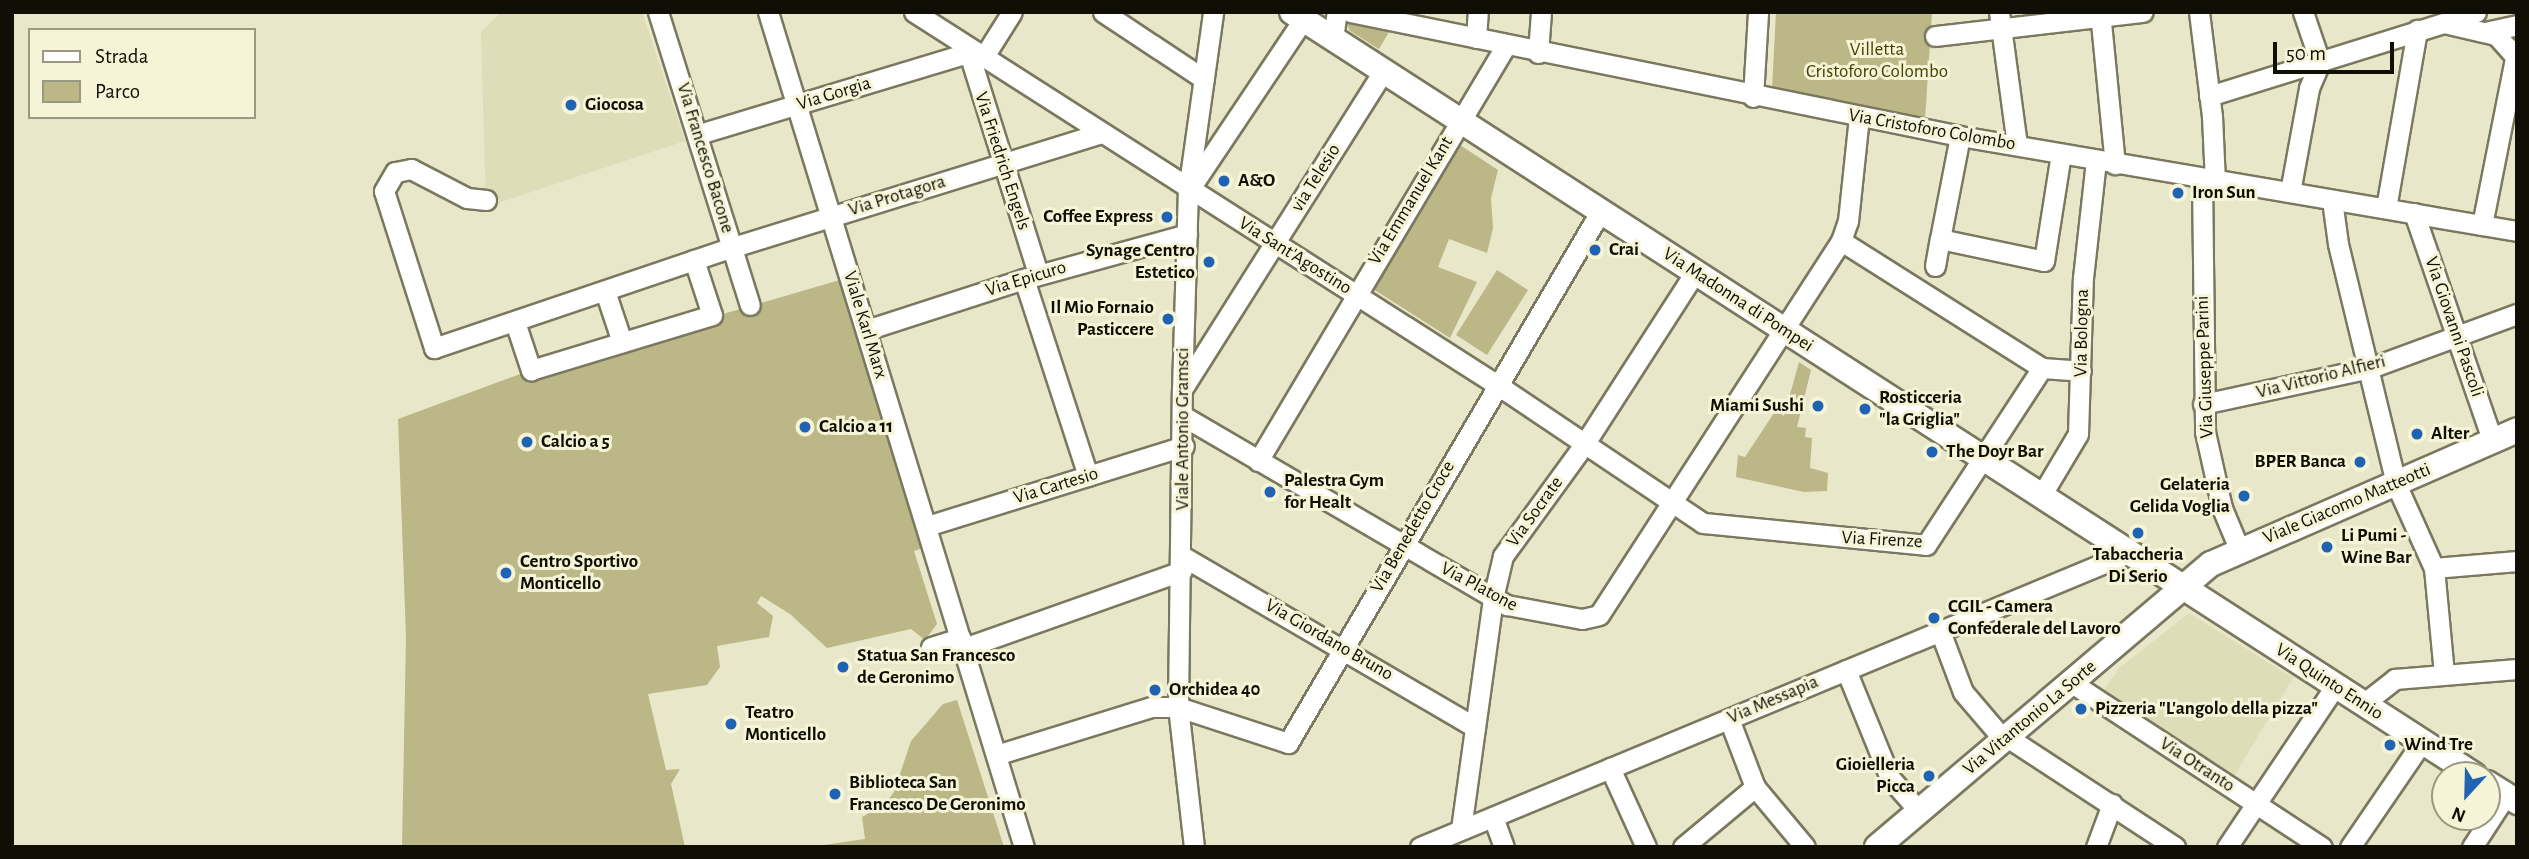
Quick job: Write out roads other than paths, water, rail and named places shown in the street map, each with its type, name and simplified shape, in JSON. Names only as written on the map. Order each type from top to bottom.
[{"type":"street","name":"Via Francesco Bacone","points":[[658,12],[699,134],[750,306]]},
{"type":"street","name":"Viale Karl Marx","points":[[768,12],[1024,847]]},
{"type":"street","name":"Via Sant'Agostino","points":[[914,12],[972,53],[1188,191],[1355,293],[1675,503]]},
{"type":"street","points":[[972,53],[1012,12]]},
{"type":"street","points":[[1103,12],[1204,79]]},
{"type":"street","name":"Viale Antonio Gramsci","points":[[1194,847],[1178,707],[1184,446],[1182,390],[1188,191],[1213,12]]},
{"type":"street","points":[[1333,39],[1337,12]]},
{"type":"street","name":"Via Cristoforo Colombo","points":[[1350,12],[1753,97],[1960,136],[2517,231]]},
{"type":"street","points":[[1476,38],[1478,12]]},
{"type":"street","points":[[1538,53],[1541,12]]},
{"type":"street","points":[[1753,97],[1758,12]]},
{"type":"street","points":[[1935,36],[2000,21],[2143,12]]},
{"type":"street","name":"Via Giuseppe Parini","points":[[2199,12],[2209,96],[2203,404],[2221,508],[2240,551]]},
{"type":"street","points":[[2290,192],[2309,88],[2320,62],[2303,12]]},
{"type":"street","points":[[2209,96],[2476,12]]},
{"type":"street","name":"Via Bologna","points":[[2040,496],[2078,434],[2083,278],[2106,162],[2101,15]]},
{"type":"street","points":[[1188,191],[1305,17]]},
{"type":"street","name":"Via Madonna di Pompei","points":[[1305,17],[1382,73],[1785,330],[2183,590]]},
{"type":"street","points":[[2000,21],[2017,145]]},
{"type":"street","points":[[2444,23],[2484,32],[2506,42],[2515,51],[2482,225]]},
{"type":"street","points":[[2484,32],[2517,25]]},
{"type":"street","points":[[2386,208],[2417,30]]},
{"type":"street","name":"Via Emmanuel Kant","points":[[1258,461],[1355,293],[1506,45]]},
{"type":"street","name":"Via Gorgia","points":[[699,134],[972,53]]},
{"type":"street","name":"Via Friedrich Engels","points":[[972,53],[1088,476]]},
{"type":"street","name":"via Telesio","points":[[1182,390],[1382,73]]},
{"type":"street","name":"Via Platone","points":[[1183,416],[1493,597],[1538,614],[1582,619],[1599,615],[1675,503],[1841,241],[1848,221],[1859,117]]},
{"type":"street","name":"Via Protagora","points":[[485,200],[467,198],[411,169],[395,172],[384,191],[434,348],[733,247],[1101,133]]},
{"type":"street","points":[[1935,266],[1960,136]]},
{"type":"street","points":[[1940,239],[2044,261],[2061,154]]},
{"type":"street","points":[[2332,200],[2338,244],[2396,484],[2434,568],[2444,674]]},
{"type":"street","name":"Via Benedetto Croce","points":[[1178,707],[1288,743],[1496,384],[1600,212]]},
{"type":"street","name":"Via Giovanni Pascoli","points":[[2414,213],[2458,336],[2510,436]]},
{"type":"street","name":"Via Epicuro","points":[[866,330],[1031,276],[1187,234]]},
{"type":"street","points":[[1841,241],[2042,369],[2081,371]]},
{"type":"street","points":[[515,322],[531,370],[712,315],[694,260]]},
{"type":"street","name":"Via Socrate","points":[[1461,830],[1493,597],[1503,556],[1585,443],[1695,272]]},
{"type":"street","points":[[605,291],[622,342]]},
{"type":"street","name":"Via Vittorio Alfieri","points":[[2203,404],[2370,368],[2517,314]]},
{"type":"street","name":"Via Firenze","points":[[1675,503],[1703,523],[1739,529],[1926,545],[2042,369]]},
{"type":"street","name":"Viale Giacomo Matteotti","points":[[2183,590],[2211,564],[2510,436]]},
{"type":"street","name":"Via Cartesio","points":[[927,526],[1184,446]]},
{"type":"street","name":"Via Messapia","points":[[1420,847],[2126,554]]},
{"type":"street","points":[[2434,568],[2517,561]]},
{"type":"street","points":[[931,647],[962,643],[1182,564]]},
{"type":"street","name":"Via Giordano Bruno","points":[[1182,564],[1343,646],[1475,727]]},
{"type":"street","name":"Via Vitantonio La Sorte","points":[[1877,847],[2183,590]]},
{"type":"street","name":"Via Quinto Ennio","points":[[2183,590],[2452,761]]},
{"type":"street","points":[[1940,631],[1963,692],[2006,739],[2112,804],[2175,847]]},
{"type":"street","points":[[2363,704],[2395,679],[2517,669]]},
{"type":"street","points":[[1846,670],[1890,778],[1919,811]]},
{"type":"street","name":"Via Otranto","points":[[2071,683],[2322,847]]},
{"type":"street","points":[[2227,847],[2335,686]]},
{"type":"street","points":[[996,755],[1151,707],[1178,707]]},
{"type":"street","points":[[1729,719],[1755,787],[1805,847]]},
{"type":"street","points":[[2350,847],[2422,742]]},
{"type":"street","points":[[1610,768],[1646,847]]},
{"type":"street","points":[[1683,847],[1755,787]]},
{"type":"street","points":[[2472,847],[2503,794]]},
{"type":"street","points":[[2096,847],[2112,804]]},
{"type":"street","points":[[1493,817],[1504,847]]},
{"type":"place","name":"Giocosa","points":[[571,105]]},
{"type":"place","name":"A&O","points":[[1224,181]]},
{"type":"place","name":"Iron Sun","points":[[2178,193]]},
{"type":"place","name":"Coffee Express","points":[[1167,217]]},
{"type":"place","name":"Crai","points":[[1595,250]]},
{"type":"place","name":"Synage Centro Estetico","points":[[1209,262]]},
{"type":"place","name":"Il Mio Fornaio Pasticcere","points":[[1168,319]]},
{"type":"place","name":"Miami Sushi","points":[[1818,406]]},
{"type":"place","name":"Rosticceria \"la Griglia\"","points":[[1865,409]]},
{"type":"place","name":"Calcio a 11","points":[[805,427]]},
{"type":"place","name":"Alter","points":[[2417,434]]},
{"type":"place","name":"Calcio a 5","points":[[527,442]]},
{"type":"place","name":"The Doyr Bar","points":[[1932,452]]},
{"type":"place","name":"BPER Banca","points":[[2360,462]]},
{"type":"place","name":"Palestra Gym for Healt","points":[[1270,492]]},
{"type":"place","name":"Gelateria Gelida Voglia","points":[[2244,496]]},
{"type":"place","name":"Tabaccheria Di Serio","points":[[2138,533]]},
{"type":"place","name":"Li Pumi - Wine Bar","points":[[2327,547]]},
{"type":"place","name":"Centro Sportivo Monticello","points":[[506,573]]},
{"type":"place","name":"CGIL - Camera Confederale del Lavoro","points":[[1934,618]]},
{"type":"place","name":"Statua San Francesco de Geronimo","points":[[843,667]]},
{"type":"place","name":"Orchidea 40","points":[[1155,690]]},
{"type":"place","name":"Pizzeria \"L'angolo della pizza\"","points":[[2081,709]]},
{"type":"place","name":"Teatro Monticello","points":[[731,724]]},
{"type":"place","name":"Wind Tre","points":[[2390,745]]},
{"type":"place","name":"Gioielleria Picca","points":[[1929,776]]},
{"type":"place","name":"Biblioteca San Francesco De Geronimo","points":[[835,794]]},
{"type":"park label","name":"Villetta Cristoforo Colombo","points":[[1877,61]]}]
